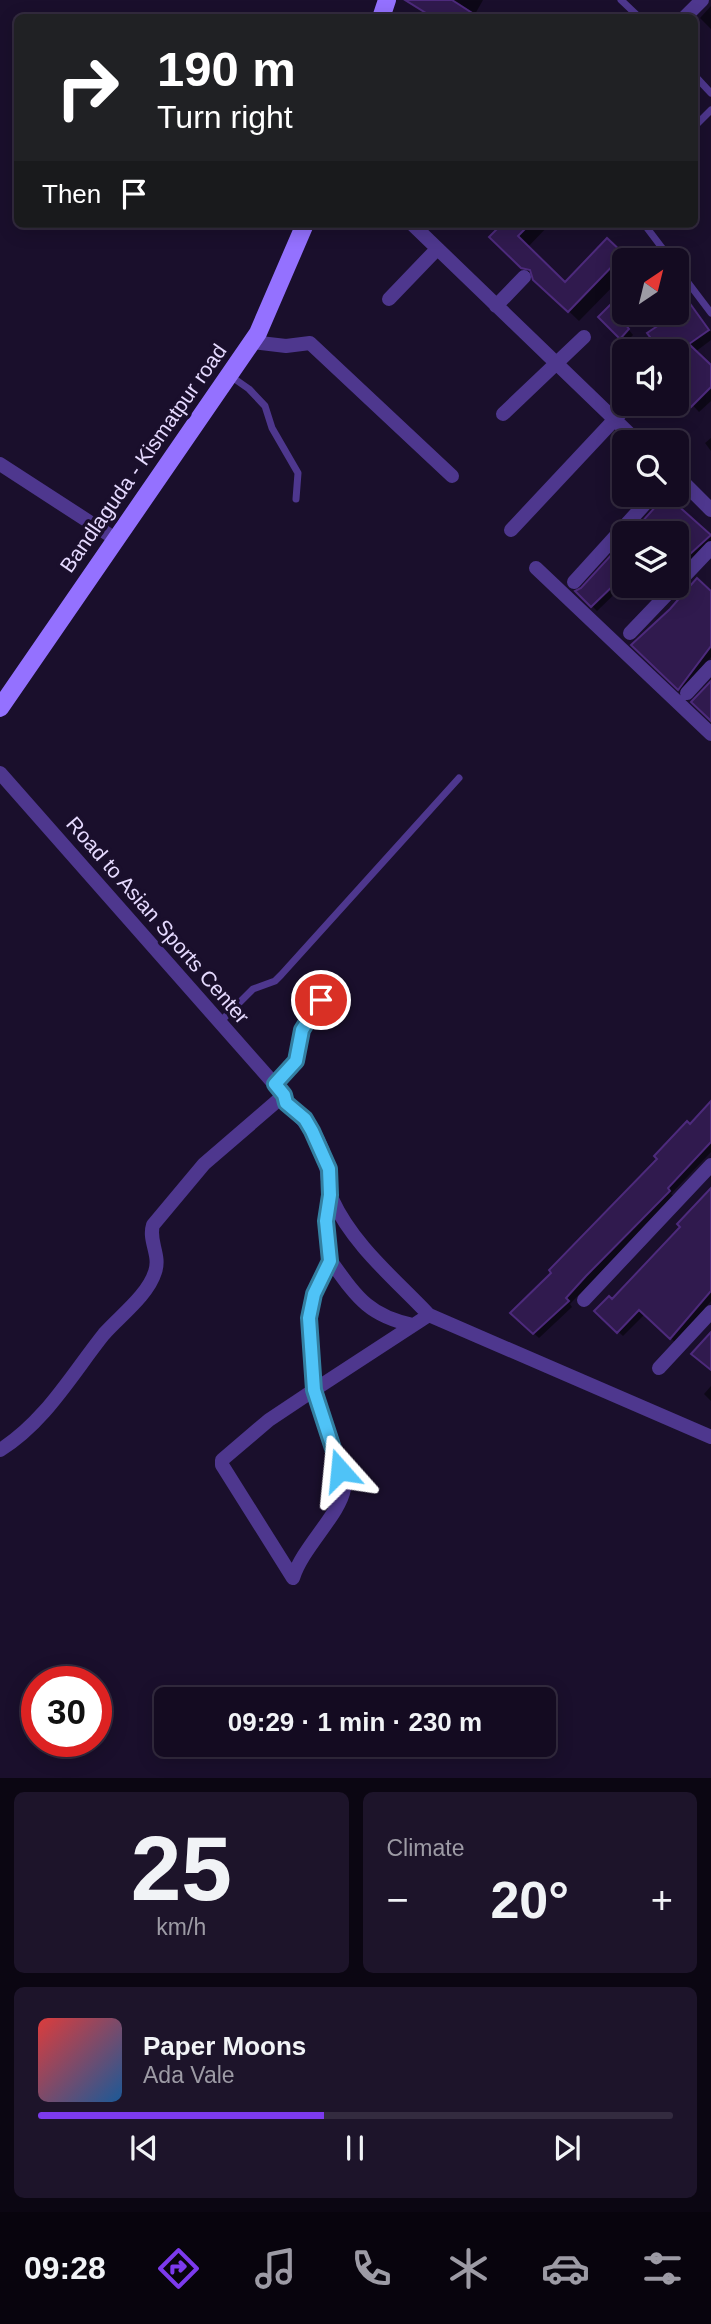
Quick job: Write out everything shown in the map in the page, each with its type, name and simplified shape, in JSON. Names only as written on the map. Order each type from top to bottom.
[{"type":"street","points":[[688,14],[702,0]]},
{"type":"street","name":"Bandlaguda - Kismatpur road","points":[[0,708],[114,538],[252,342],[302,228]]},
{"type":"street","points":[[416,228],[625,430]]},
{"type":"street","points":[[389,299],[437,248]]},
{"type":"street","points":[[496,306],[524,278]]},
{"type":"street","points":[[503,414],[584,337]]},
{"type":"street","points":[[252,342],[286,346],[310,343],[452,476]]},
{"type":"street","points":[[511,530],[616,416]]},
{"type":"street","points":[[0,464],[114,538]]},
{"type":"street","points":[[689,488],[711,510]]},
{"type":"street","points":[[574,582],[642,507]]},
{"type":"street","points":[[689,571],[711,548]]},
{"type":"street","points":[[536,568],[711,734]]},
{"type":"street","points":[[630,633],[664,598]]},
{"type":"street","points":[[687,693],[711,667]]},
{"type":"street","name":"Road to Asian Sports Center","points":[[0,773],[280,1090],[286,1103],[305,1119],[320,1143],[329,1169],[330,1195]]},
{"type":"street","points":[[0,1450],[44,1412],[104,1335],[152,1281],[158,1261],[151,1231],[153,1225],[204,1164],[280,1090]]},
{"type":"street","points":[[584,1300],[711,1165]]},
{"type":"street","points":[[330,1195],[326,1221],[330,1261],[314,1294],[309,1318],[314,1390],[344,1488],[337,1505],[309,1545],[293,1578],[222,1465],[222,1460],[269,1420],[314,1390],[413,1325],[429,1315]]},
{"type":"street","points":[[330,1195],[347,1230],[429,1315],[711,1437]]},
{"type":"street","points":[[330,1261],[368,1309],[388,1320],[413,1325]]},
{"type":"street","points":[[659,1368],[711,1312]]},
{"type":"lane","points":[[621,0],[633,14]]},
{"type":"lane","points":[[698,79],[711,93]]},
{"type":"lane","points":[[698,123],[711,110]]},
{"type":"lane","points":[[647,228],[662,248]]},
{"type":"lane","points":[[690,285],[711,313]]},
{"type":"lane","points":[[229,374],[265,406],[272,428],[298,473],[296,499]]},
{"type":"lane","points":[[220,1023],[253,989],[275,981],[281,975],[459,778]]},
{"type":"lane","points":[[280,1090],[296,1061],[302,1030],[334,980]]},
{"type":"building","points":[[405,0],[452,0],[474,14],[428,14]]},
{"type":"building","points":[[498,228],[526,228],[518,236],[565,282],[607,238],[618,248],[612,248],[612,266],[568,312],[533,280],[530,270],[521,268],[489,237]]},
{"type":"building","points":[[690,304],[709,330],[689,344],[689,339],[651,339],[647,333],[658,326],[690,326]]},
{"type":"building","points":[[610,305],[612,326],[627,326],[629,329],[620,339],[598,317]]},
{"type":"building","points":[[689,344],[711,365],[711,387],[691,407]]},
{"type":"building","points":[[655,507],[680,507],[711,535],[689,555],[689,521],[643,521]]},
{"type":"building","points":[[612,554],[612,587],[591,607],[575,591],[581,588]]},
{"type":"building","points":[[697,578],[711,591],[711,646],[678,690],[631,645],[680,598],[689,598],[689,587]]},
{"type":"building","points":[[711,681],[711,721],[691,702]]},
{"type":"building","points":[[711,1101],[711,1142],[668,1188],[670,1191],[566,1298],[569,1301],[533,1334],[510,1313],[657,1159],[654,1156],[687,1121],[690,1124]]},
{"type":"building","points":[[711,1188],[711,1291],[670,1339],[639,1310],[617,1333],[594,1311],[609,1296],[612,1299],[680,1227],[677,1224]]},
{"type":"building","points":[[711,1332],[711,1370],[691,1354]]},
{"type":"route","points":[[321,1000],[302,1030],[296,1061],[275,1084],[284,1095],[286,1103],[305,1119],[320,1143],[329,1169],[330,1195],[326,1221],[330,1261],[314,1294],[309,1318],[314,1390],[340,1470]]}]
